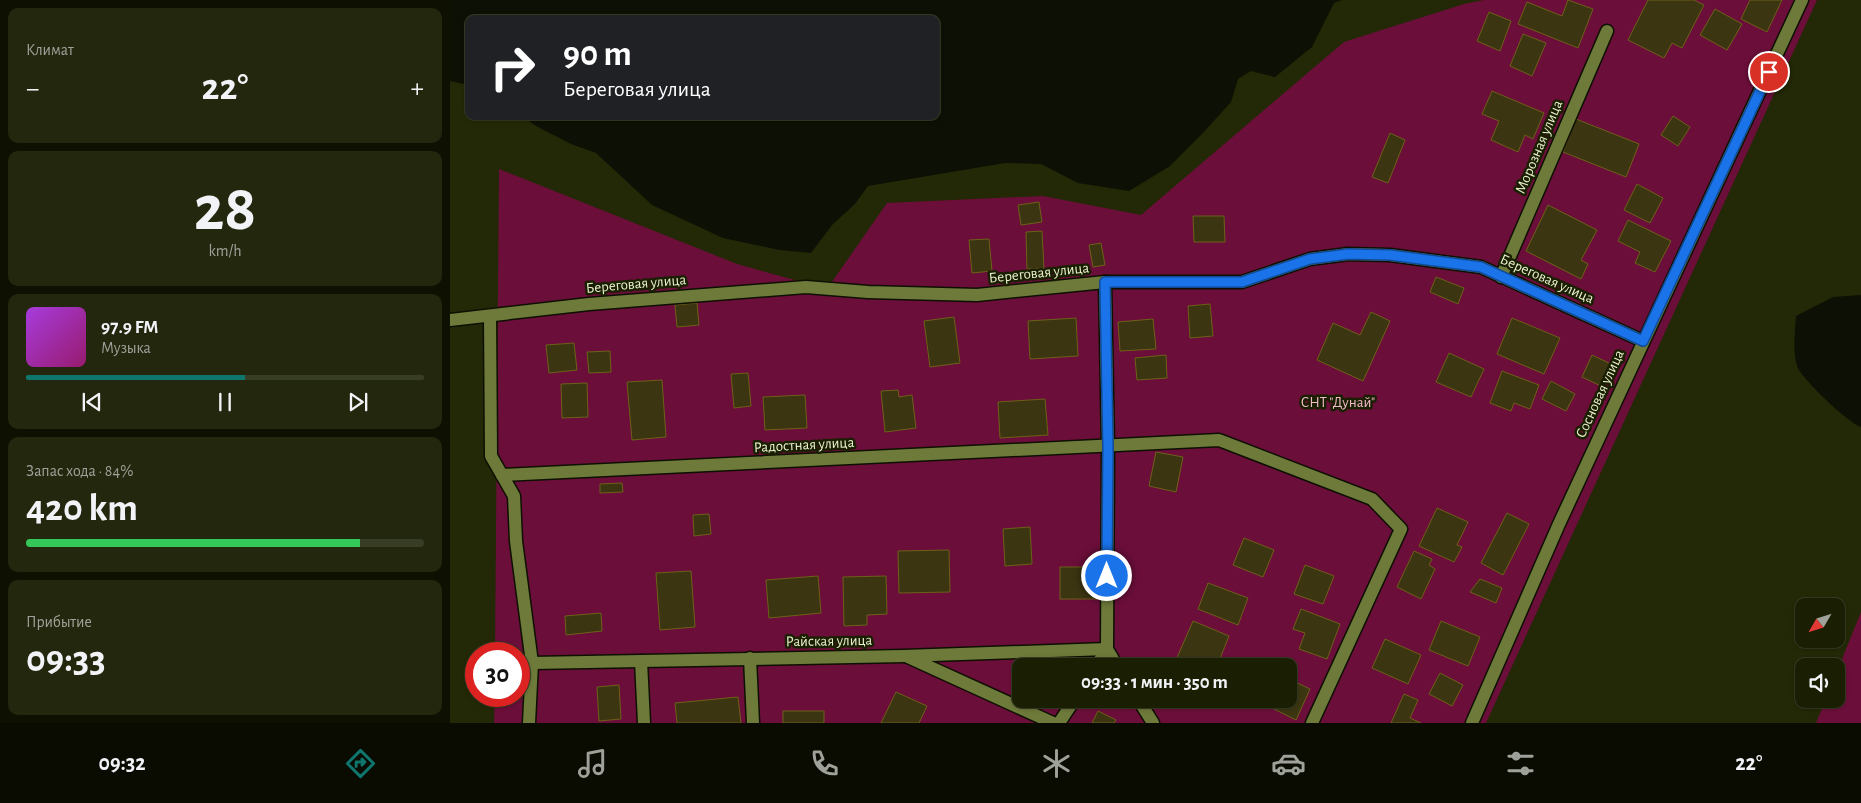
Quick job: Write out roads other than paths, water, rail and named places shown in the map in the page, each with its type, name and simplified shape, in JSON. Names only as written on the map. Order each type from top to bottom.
[{"type":"street","name":"Сосновая улица","points":[[1472,723],[1559,524],[1802,0]]},
{"type":"street","name":"Морозная улица","points":[[1501,277],[1607,31]]},
{"type":"street","name":"Береговая улица","points":[[450,320],[588,304],[806,287],[868,292],[977,295],[1105,282],[1242,282],[1310,259],[1348,254],[1390,255],[1481,267],[1643,341]]},
{"type":"street","points":[[1105,282],[1108,447],[1107,649],[1112,658]]},
{"type":"street","points":[[490,316],[491,456],[514,496],[516,541],[532,663],[529,723]]},
{"type":"street","name":"Радостная улица","points":[[502,475],[1108,447],[1219,440],[1372,499],[1401,529],[1312,723]]},
{"type":"street","points":[[1101,658],[1107,649]]},
{"type":"street","name":"Райская улица","points":[[532,663],[904,656],[1107,649]]},
{"type":"street","points":[[904,656],[1053,723]]},
{"type":"street","points":[[750,658],[753,723]]},
{"type":"street","points":[[641,661],[644,723]]},
{"type":"street","points":[[1059,723],[1068,708]]},
{"type":"street","points":[[1144,708],[1153,723]]},
{"type":"park label","name":"СНТ \"Дунай\"","points":[[1338,402]]}]
